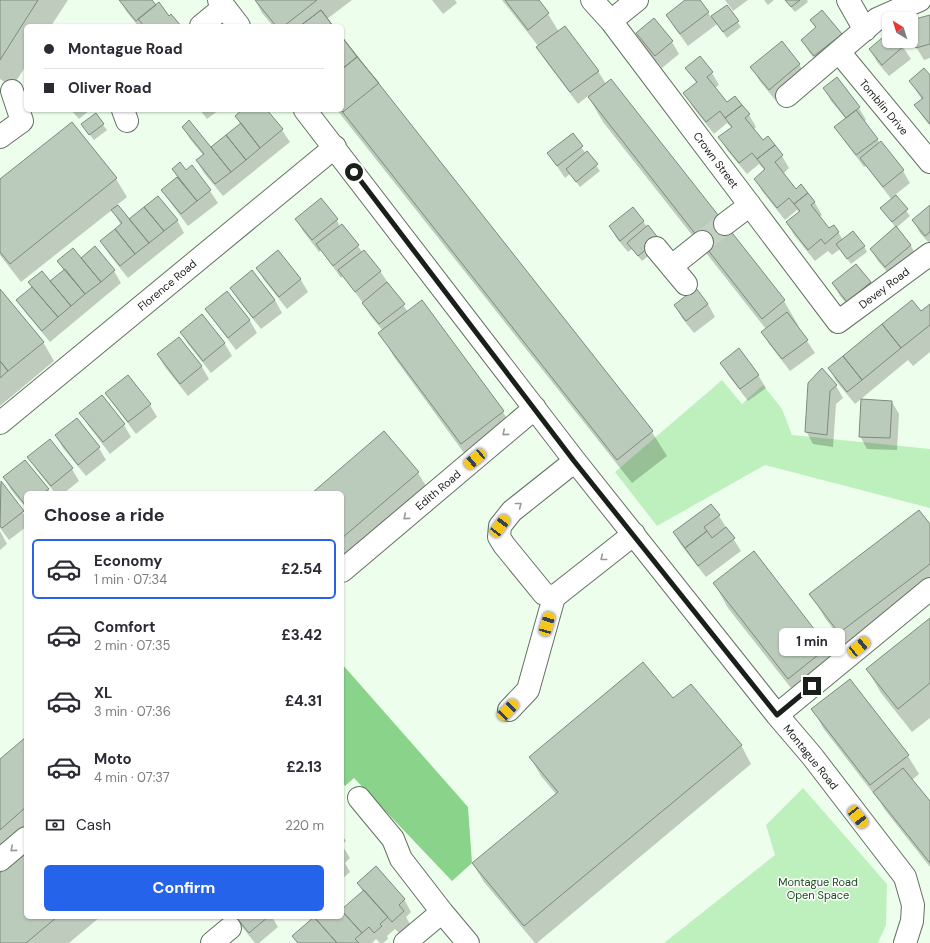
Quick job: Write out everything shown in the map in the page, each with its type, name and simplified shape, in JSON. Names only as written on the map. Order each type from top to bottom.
[{"type":"street","name":"Crown Street","points":[[592,0],[611,21],[838,322]]},
{"type":"street","points":[[611,21],[637,0]]},
{"type":"street","points":[[848,0],[866,30]]},
{"type":"street","points":[[787,96],[866,30],[877,19],[920,0]]},
{"type":"street","points":[[202,24],[222,3],[238,24]]},
{"type":"street","name":"Tomblin Drive","points":[[839,52],[930,162]]},
{"type":"street","points":[[0,137],[22,121],[12,91]]},
{"type":"street","name":"Montague Road","points":[[308,112],[574,461],[634,534],[777,715],[812,756],[905,877],[922,904],[912,921],[905,943]]},
{"type":"street","name":"Florence Road","points":[[0,423],[335,147]]},
{"type":"street","points":[[725,224],[750,205]]},
{"type":"street","points":[[672,266],[702,242]]},
{"type":"street","points":[[656,248],[686,284]]},
{"type":"street","name":"Devey Road","points":[[838,322],[930,254]]},
{"type":"street","name":"Edith Road","points":[[344,569],[535,408]]},
{"type":"street","points":[[554,597],[544,594],[504,545],[499,537],[500,526],[512,511],[574,461]]},
{"type":"street","points":[[508,710],[528,690],[554,597],[634,534]]},
{"type":"street","points":[[777,715],[930,589]]},
{"type":"street","points":[[359,798],[393,839],[401,859],[422,887],[467,941]]},
{"type":"street","points":[[0,860],[24,840]]},
{"type":"street","points":[[405,943],[442,912]]},
{"type":"street","points":[[212,943],[230,928]]},
{"type":"green space","points":[[722,380],[742,404],[763,385],[782,409],[792,435],[930,449],[930,508],[765,465],[657,526],[615,472]]},
{"type":"green space","points":[[344,666],[468,807],[472,863],[452,881],[354,778],[345,786]]},
{"type":"green space","name":"Montague Road Open Space","points":[[803,788],[887,884],[886,925],[878,943],[664,943],[775,855],[766,825]]},
{"type":"building","points":[[0,0],[38,0],[0,60]]},
{"type":"building","points":[[119,0],[152,0],[156,5],[136,21]]},
{"type":"building","points":[[255,0],[317,0],[287,24],[274,24]]},
{"type":"building","points":[[505,0],[539,0],[549,13],[528,30]]},
{"type":"building","points":[[685,0],[700,0],[709,12],[680,34],[666,15]]},
{"type":"building","points":[[785,0],[800,0],[791,7]]},
{"type":"building","points":[[159,2],[169,16],[171,14],[179,24],[142,24],[138,19]]},
{"type":"building","points":[[727,5],[739,21],[723,32],[711,16]]},
{"type":"building","points":[[321,10],[332,24],[303,24]]},
{"type":"building","points":[[321,10],[332,24],[303,24]]},
{"type":"building","points":[[822,10],[842,34],[814,56],[801,40],[816,27],[810,20]]},
{"type":"building","points":[[930,15],[930,44],[918,47],[918,18]]},
{"type":"building","points":[[654,18],[673,41],[655,56],[636,33]]},
{"type":"building","points":[[565,26],[599,71],[570,92],[536,47]]},
{"type":"building","points":[[882,38],[882,48],[902,48],[882,65],[869,49]]},
{"type":"building","points":[[344,40],[653,431],[617,460],[343,112],[344,112]]},
{"type":"building","points":[[344,40],[357,57],[344,67]]},
{"type":"building","points":[[782,41],[800,64],[769,90],[750,67]]},
{"type":"building","points":[[700,56],[713,72],[707,77],[727,102],[735,96],[742,105],[725,118],[720,111],[706,122],[683,93],[697,82],[685,68]]},
{"type":"building","points":[[357,57],[379,83],[344,111],[344,67]]},
{"type":"building","points":[[924,68],[930,75],[930,124],[914,105],[923,98],[909,81]]},
{"type":"building","points":[[837,77],[860,107],[846,118],[823,88]]},
{"type":"building","points":[[611,79],[785,300],[762,319],[588,97]]},
{"type":"building","points":[[742,105],[750,114],[745,118],[763,140],[768,136],[775,145],[757,159],[752,153],[739,163],[718,137],[732,127],[725,118]]},
{"type":"building","points":[[856,110],[878,139],[856,155],[834,127]]},
{"type":"building","points":[[240,112],[269,112],[283,129],[260,148],[235,116]]},
{"type":"building","points":[[96,113],[104,124],[89,135],[81,124]]},
{"type":"building","points":[[189,120],[231,172],[215,184],[196,160],[204,154],[182,127]]},
{"type":"building","points":[[72,122],[117,178],[10,264],[0,252],[0,179]]},
{"type":"building","points":[[241,123],[260,148],[246,160],[226,135]]},
{"type":"building","points":[[573,133],[583,146],[557,166],[547,153]]},
{"type":"building","points":[[226,135],[246,160],[231,172],[211,147]]},
{"type":"building","points":[[881,141],[904,170],[883,187],[860,158]]},
{"type":"building","points":[[775,145],[783,155],[775,162],[796,189],[801,184],[808,193],[794,204],[789,198],[777,208],[754,179],[765,169],[757,159]]},
{"type":"building","points":[[587,151],[598,164],[576,182],[566,169]]},
{"type":"building","points":[[180,162],[186,170],[192,165],[211,190],[197,201],[172,169]]},
{"type":"building","points":[[177,177],[197,201],[181,214],[161,190]]},
{"type":"building","points":[[808,193],[815,202],[811,205],[829,228],[834,225],[839,232],[825,244],[821,239],[808,250],[786,222],[800,211],[794,204]]},
{"type":"building","points":[[896,195],[908,209],[892,222],[880,208]]},
{"type":"building","points":[[158,196],[178,220],[164,231],[144,207]]},
{"type":"building","points":[[321,198],[338,219],[312,240],[295,219]]},
{"type":"building","points":[[118,205],[149,243],[135,254],[115,229],[122,223],[111,210]]},
{"type":"building","points":[[930,205],[930,232],[925,236],[912,220]]},
{"type":"building","points":[[144,207],[164,231],[149,243],[129,219]]},
{"type":"building","points":[[633,207],[644,221],[620,241],[609,226]]},
{"type":"building","points":[[342,224],[359,245],[333,266],[316,244]]},
{"type":"building","points":[[648,225],[659,239],[638,256],[627,243]]},
{"type":"building","points":[[896,226],[911,245],[885,267],[870,249]]},
{"type":"building","points":[[115,229],[135,254],[120,266],[100,241]]},
{"type":"building","points":[[853,231],[865,246],[847,259],[836,244]]},
{"type":"building","points":[[95,246],[115,270],[101,282],[81,258]]},
{"type":"building","points":[[73,248],[101,282],[85,294],[57,261]]},
{"type":"building","points":[[278,250],[301,279],[279,297],[256,268]]},
{"type":"building","points":[[364,250],[381,271],[355,292],[338,270]]},
{"type":"building","points":[[856,264],[871,282],[847,302],[832,283]]},
{"type":"building","points":[[65,269],[85,294],[71,306],[50,281]]},
{"type":"building","points":[[252,270],[275,300],[253,318],[230,288]]},
{"type":"building","points":[[42,271],[71,306],[58,317],[28,282]]},
{"type":"building","points":[[387,282],[405,304],[379,324],[362,303]]},
{"type":"building","points":[[32,287],[58,317],[42,331],[16,300]]},
{"type":"building","points":[[696,288],[708,304],[686,321],[674,305]]},
{"type":"building","points":[[0,289],[44,342],[8,371],[0,361]]},
{"type":"building","points":[[227,291],[250,320],[228,338],[205,309]]},
{"type":"building","points":[[422,300],[504,411],[461,444],[378,333]]},
{"type":"building","points":[[912,300],[921,311],[930,304],[930,325],[901,348],[882,324]]},
{"type":"building","points":[[787,312],[808,340],[782,359],[761,332]]},
{"type":"building","points":[[202,314],[225,343],[203,361],[180,332]]},
{"type":"building","points":[[882,324],[901,348],[862,380],[843,356]]},
{"type":"building","points":[[179,337],[202,366],[180,384],[157,354]]},
{"type":"building","points":[[739,348],[759,375],[740,389],[720,363]]},
{"type":"building","points":[[843,356],[862,380],[847,392],[828,368]]},
{"type":"building","points":[[0,361],[8,371],[0,378]]},
{"type":"building","points":[[822,368],[837,385],[830,391],[827,435],[805,432],[808,383]]},
{"type":"building","points":[[128,375],[151,404],[128,422],[105,393]]},
{"type":"building","points":[[102,395],[125,424],[103,442],[79,413]]},
{"type":"building","points":[[861,399],[892,401],[890,438],[859,437]]},
{"type":"building","points":[[77,418],[100,447],[78,465],[55,435]]},
{"type":"building","points":[[384,431],[419,472],[344,536],[344,491],[314,491]]},
{"type":"building","points":[[50,439],[73,468],[51,486],[27,457]]},
{"type":"building","points":[[25,460],[49,489],[46,491],[24,491],[24,503],[3,477]]},
{"type":"building","points":[[1,481],[24,511],[2,528],[0,526]]},
{"type":"building","points":[[711,504],[720,515],[704,527],[707,531],[685,548],[673,532]]},
{"type":"building","points":[[919,510],[930,524],[930,564],[839,633],[809,594]]},
{"type":"building","points":[[726,527],[735,538],[698,566],[685,548],[707,531],[712,538]]},
{"type":"building","points":[[754,551],[828,647],[788,679],[713,583]]},
{"type":"building","points":[[930,618],[930,683],[898,709],[866,669]]},
{"type":"building","points":[[643,662],[673,698],[691,684],[742,745],[524,926],[472,863],[558,792],[529,757]]},
{"type":"building","points":[[850,679],[909,755],[870,785],[811,709]]},
{"type":"building","points":[[24,739],[24,809],[0,830],[0,759]]},
{"type":"building","points":[[903,768],[930,801],[930,863],[873,792]]},
{"type":"building","points":[[24,853],[24,919],[55,919],[26,943],[0,943],[0,873]]},
{"type":"building","points":[[376,866],[405,899],[399,905],[404,911],[392,922],[357,883]]},
{"type":"building","points":[[364,890],[388,917],[380,924],[382,926],[374,933],[369,927],[362,933],[344,913],[344,907]]},
{"type":"building","points":[[344,913],[362,933],[355,939],[359,943],[337,943],[316,919],[344,919]]},
{"type":"building","points":[[238,919],[266,919],[249,933]]},
{"type":"building","points":[[312,919],[316,919],[337,943],[298,943],[292,936]]},
{"type":"tunnel","points":[[702,242],[725,224]]},
{"type":"route","points":[[354,172],[574,461],[777,715],[812,686]]}]
